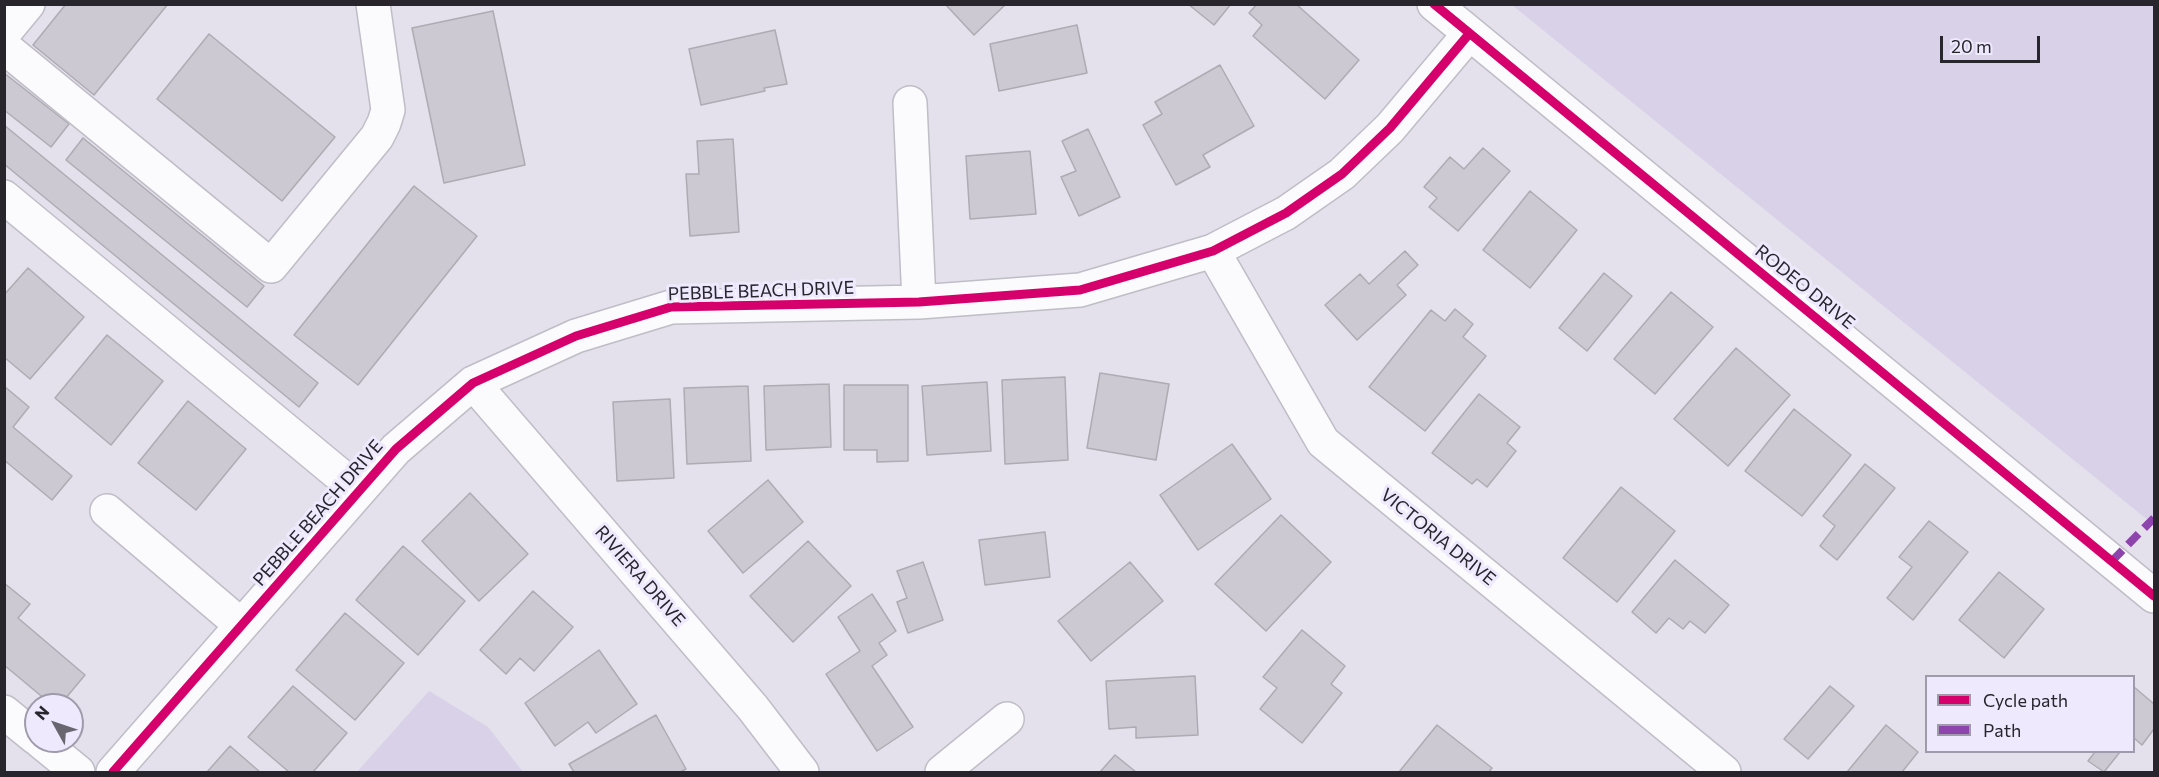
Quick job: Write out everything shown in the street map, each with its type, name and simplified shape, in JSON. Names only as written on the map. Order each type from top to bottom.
[{"type":"street","points":[[4,33],[28,4]]},
{"type":"street","points":[[14,55],[271,266],[377,137],[384,123],[388,110],[373,4]]},
{"type":"street","name":"RODEO DRIVE","points":[[1434,4],[2154,596]]},
{"type":"street","name":"PEBBLE BEACH DRIVE","points":[[112,772],[396,449],[473,383],[576,336],[671,308],[919,302],[1080,290],[1213,251],[1286,213],[1342,174],[1390,129],[1469,34]]},
{"type":"street","points":[[910,103],[919,302]]},
{"type":"street","points":[[4,197],[359,491]]},
{"type":"street","name":"VICTORIA DRIVE","points":[[1213,251],[1323,442],[1724,772]]},
{"type":"street","name":"RIVIERA DRIVE","points":[[473,383],[753,708],[802,772]]},
{"type":"street","points":[[106,511],[242,625]]},
{"type":"street","points":[[4,712],[24,728]]},
{"type":"street","points":[[942,772],[1007,718]]},
{"type":"street","points":[[55,753],[78,772]]},
{"type":"shaded area","points":[[1512,5],[2154,5],[2154,525]]},
{"type":"shaded area","points":[[429,691],[488,727],[523,772],[357,772]]},
{"type":"building","points":[[66,4],[168,4],[94,95],[33,45]]},
{"type":"building","points":[[945,4],[1006,4],[974,35]]},
{"type":"building","points":[[1188,4],[1231,4],[1214,25]]},
{"type":"building","points":[[1257,4],[1296,4],[1359,60],[1325,99],[1253,36],[1262,25],[1249,13]]},
{"type":"building","points":[[493,11],[525,165],[444,183],[412,28]]},
{"type":"building","points":[[1077,25],[1087,73],[999,91],[990,44]]},
{"type":"building","points":[[775,30],[787,84],[701,105],[689,49]]},
{"type":"building","points":[[209,34],[335,137],[282,201],[157,99]]},
{"type":"building","points":[[1220,65],[1254,126],[1203,155],[1210,167],[1176,185],[1143,125],[1162,114],[1155,102]]},
{"type":"building","points":[[4,73],[69,124],[51,147],[4,110]]},
{"type":"building","points":[[4,125],[318,383],[299,407],[4,164]]},
{"type":"building","points":[[1088,129],[1120,197],[1079,216],[1061,177],[1076,171],[1062,141]]},
{"type":"building","points":[[83,138],[264,286],[247,307],[66,160]]},
{"type":"building","points":[[733,139],[739,232],[690,236],[686,174],[699,174],[697,141]]},
{"type":"building","points":[[1483,148],[1510,171],[1458,231],[1429,207],[1437,198],[1424,187],[1450,157],[1464,169]]},
{"type":"building","points":[[1030,151],[1036,214],[970,219],[966,156]]},
{"type":"building","points":[[414,186],[477,236],[358,385],[294,335]]},
{"type":"building","points":[[1530,191],[1577,230],[1530,288],[1483,250]]},
{"type":"building","points":[[1405,251],[1418,265],[1397,285],[1406,295],[1357,340],[1325,305],[1360,274],[1369,284]]},
{"type":"building","points":[[28,268],[84,317],[30,379],[4,357],[4,295]]},
{"type":"building","points":[[1604,273],[1632,296],[1587,351],[1559,328]]},
{"type":"building","points":[[1671,292],[1713,327],[1655,394],[1614,359]]},
{"type":"building","points":[[1455,309],[1473,324],[1463,337],[1486,356],[1425,431],[1369,387],[1431,310],[1445,321]]},
{"type":"building","points":[[107,335],[163,381],[111,445],[55,398]]},
{"type":"building","points":[[1736,348],[1790,395],[1728,466],[1674,419]]},
{"type":"building","points":[[1100,373],[1169,384],[1156,460],[1087,448]]},
{"type":"building","points":[[1065,377],[1068,460],[1005,464],[1002,380]]},
{"type":"building","points":[[987,382],[991,451],[927,455],[922,386]]},
{"type":"building","points":[[829,384],[831,447],[766,450],[764,386]]},
{"type":"building","points":[[844,385],[908,385],[908,461],[877,462],[877,450],[844,450]]},
{"type":"building","points":[[4,386],[29,407],[13,427],[72,476],[52,500],[4,460]]},
{"type":"building","points":[[748,386],[751,461],[687,464],[684,388]]},
{"type":"building","points":[[1479,394],[1520,427],[1507,443],[1516,451],[1487,487],[1477,479],[1472,484],[1432,453]]},
{"type":"building","points":[[670,399],[674,478],[617,481],[613,402]]},
{"type":"building","points":[[188,401],[246,449],[196,510],[138,463]]},
{"type":"building","points":[[1794,409],[1851,455],[1802,516],[1745,471]]},
{"type":"building","points":[[1232,444],[1271,499],[1198,550],[1160,495]]},
{"type":"building","points":[[1865,464],[1895,488],[1837,560],[1820,546],[1835,526],[1823,516]]},
{"type":"building","points":[[768,480],[803,522],[743,573],[708,531]]},
{"type":"building","points":[[1621,487],[1675,531],[1617,602],[1563,558]]},
{"type":"building","points":[[470,493],[528,554],[479,601],[422,541]]},
{"type":"building","points":[[1281,515],[1331,562],[1266,631],[1215,584]]},
{"type":"building","points":[[1929,521],[1968,552],[1913,620],[1887,598],[1912,567],[1899,557]]},
{"type":"building","points":[[1045,532],[1050,577],[985,585],[979,540]]},
{"type":"building","points":[[808,541],[851,586],[793,642],[750,596]]},
{"type":"building","points":[[403,546],[465,601],[418,655],[356,600]]},
{"type":"building","points":[[1675,560],[1729,605],[1705,633],[1690,621],[1683,629],[1669,618],[1656,633],[1632,612]]},
{"type":"building","points":[[923,562],[943,620],[908,633],[897,602],[907,598],[897,571]]},
{"type":"building","points":[[1130,562],[1163,601],[1091,661],[1058,621]]},
{"type":"building","points":[[1999,572],[2044,609],[2004,658],[1959,620]]},
{"type":"building","points":[[4,583],[30,604],[18,618],[85,675],[70,693],[38,693],[4,665]]},
{"type":"building","points":[[533,591],[573,627],[534,671],[520,658],[506,674],[480,650]]},
{"type":"building","points":[[872,594],[896,631],[879,643],[887,655],[872,666],[913,727],[877,751],[826,674],[860,651],[838,617]]},
{"type":"building","points":[[345,613],[404,663],[355,720],[296,670]]},
{"type":"building","points":[[1302,630],[1345,666],[1331,684],[1342,693],[1302,743],[1260,709],[1277,688],[1263,677]]},
{"type":"building","points":[[599,650],[637,704],[596,733],[588,722],[555,746],[525,703]]},
{"type":"building","points":[[1195,676],[1198,735],[1136,738],[1136,727],[1109,729],[1106,681]]},
{"type":"building","points":[[293,686],[347,733],[313,772],[289,772],[248,737]]},
{"type":"building","points":[[1830,686],[1854,706],[1808,759],[1784,739]]},
{"type":"building","points":[[2135,688],[2154,704],[2154,729],[2142,745],[2135,739]]},
{"type":"building","points":[[656,715],[686,769],[680,772],[574,772],[569,764]]},
{"type":"building","points":[[1437,725],[1492,768],[1489,772],[1399,772]]},
{"type":"building","points":[[1886,725],[1918,752],[1902,772],[1847,772]]},
{"type":"building","points":[[230,746],[260,772],[207,772]]},
{"type":"building","points":[[2094,753],[2119,753],[2104,772],[2088,761]]},
{"type":"building","points":[[1115,755],[1136,772],[1100,772]]},
{"type":"marked path","points":[[2112,561],[2154,518]]},
{"type":"cycle path","points":[[1434,4],[2154,596]]},
{"type":"cycle path","points":[[113,772],[396,449],[473,383],[576,336],[671,307],[919,302],[1080,290],[1213,251],[1286,213],[1342,174],[1390,128],[1469,34]]}]
